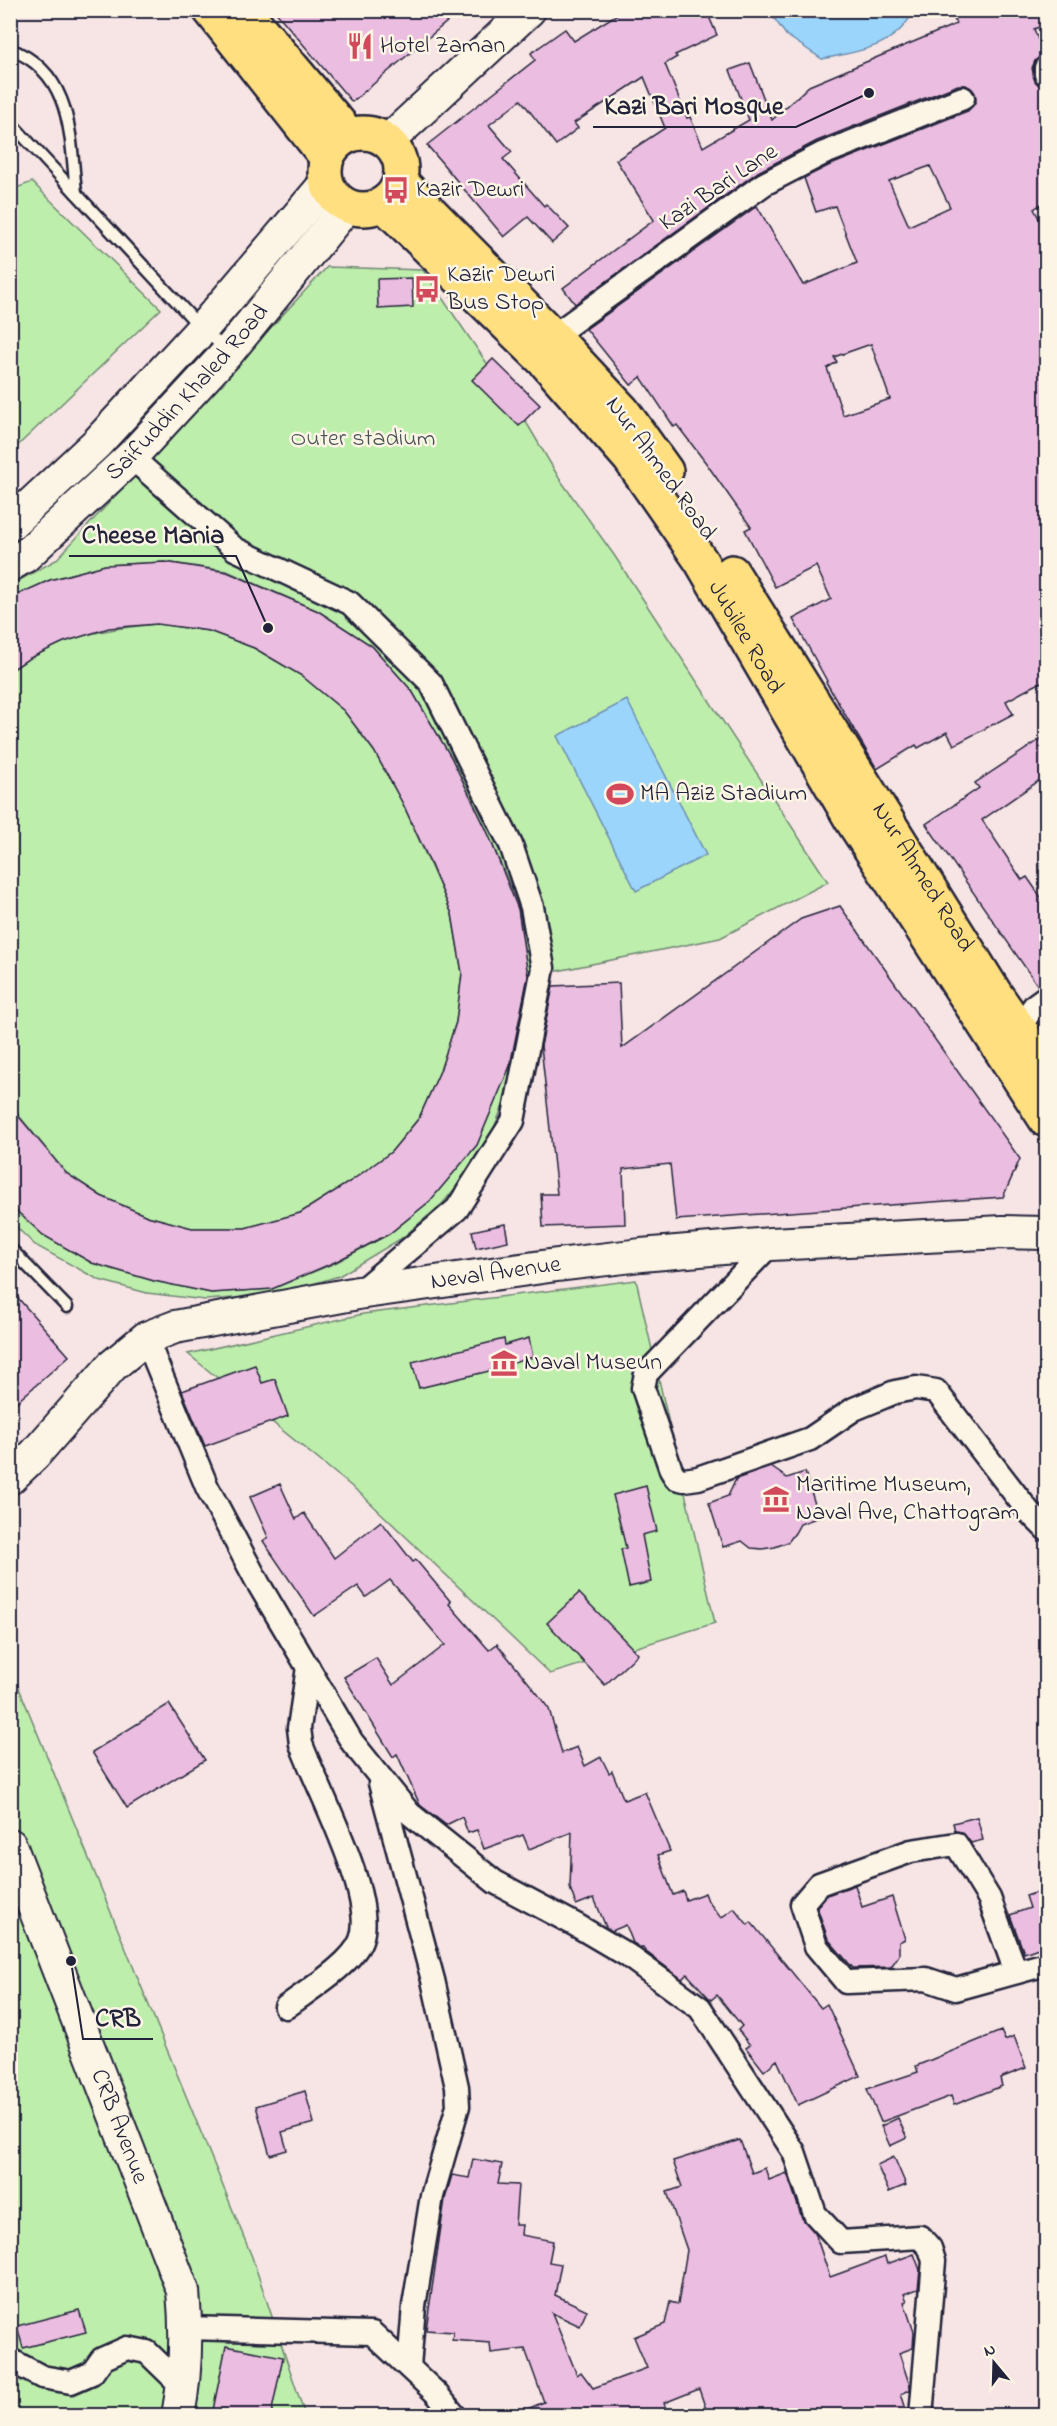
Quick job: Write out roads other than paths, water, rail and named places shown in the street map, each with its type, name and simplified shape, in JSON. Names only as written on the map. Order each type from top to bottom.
[{"type":"main road","points":[[210,10],[333,182],[358,209],[371,208],[391,193],[400,160],[388,141],[370,133],[349,135],[335,144],[333,182]]},
{"type":"main road","points":[[244,10],[349,135]]},
{"type":"main road","points":[[388,141],[529,10]]},
{"type":"main road","name":"Saifuddin Khaled Road","points":[[10,524],[98,443],[333,182]]},
{"type":"main road","name":"Saifuddin Khaled Road","points":[[10,565],[25,556],[131,457],[229,351],[333,182]]},
{"type":"main road","name":"Nur Ahmed Road","points":[[391,193],[553,336],[623,411],[679,489],[996,995],[1047,1067]]},
{"type":"main road","name":"Jubilee Road","points":[[391,193],[630,459],[701,561],[851,819],[1047,1120]]},
{"type":"main road","name":"Neval Avenue","points":[[10,1478],[35,1454],[112,1366],[146,1338],[175,1327],[358,1293],[549,1266],[771,1244],[1003,1232],[1047,1233]]},
{"type":"main road","name":"CRB Avenue","points":[[10,1845],[183,2290],[186,2328],[181,2401]]},
{"type":"street","points":[[1047,68],[1047,74]]},
{"type":"street","name":"Kazi Bari Lane","points":[[553,336],[764,184],[822,154],[963,98]]},
{"type":"street","points":[[131,457],[235,549],[350,603],[431,683],[511,845],[532,907],[543,968],[513,1121],[457,1209],[358,1293]]},
{"type":"street","points":[[1019,1027],[1035,1005],[1047,997]]},
{"type":"street","points":[[771,1244],[646,1374],[643,1388],[671,1470],[676,1478],[684,1480],[698,1478],[810,1439],[854,1409],[895,1392],[916,1388],[936,1391],[1029,1512],[1047,1529]]},
{"type":"street","points":[[146,1338],[207,1487],[258,1583],[352,1743],[409,1813],[495,1882],[576,1924],[627,1955],[700,2008],[794,2152],[815,2214],[841,2242],[920,2237],[930,2248],[934,2261],[921,2415]]},
{"type":"street","points":[[286,2007],[350,1958],[361,1940],[363,1916],[357,1883],[302,1744],[299,1728],[308,1667]]},
{"type":"street","points":[[377,1773],[433,1980],[457,2087],[458,2106],[432,2196],[414,2306],[409,2367]]},
{"type":"street","points":[[1016,1972],[988,1898],[956,1844],[910,1851],[819,1884],[802,1904],[816,1946],[846,1982],[926,1979],[956,1989],[1047,1964]]},
{"type":"street","points":[[186,2328],[372,2333],[436,2393],[455,2415]]},
{"type":"street","points":[[10,2360],[42,2378],[71,2382],[92,2373],[102,2359],[126,2348],[147,2352],[181,2401]]},
{"type":"lane","points":[[10,49],[31,59],[46,72],[63,102],[69,129],[76,193]]},
{"type":"lane","points":[[10,122],[202,329],[229,351]]},
{"type":"lane","points":[[10,1248],[68,1307]]},
{"type":"water","points":[[914,10],[897,33],[887,40],[863,50],[822,59],[786,35],[769,11]]},
{"type":"water","points":[[627,700],[706,855],[636,891],[557,736]]},
{"type":"place","name":"Hotel Zaman","points":[[360,46]]},
{"type":"place","name":"Kazi Bari Mosque","points":[[869,93]]},
{"type":"place","name":"Kazir Dewri","points":[[396,190]]},
{"type":"place","name":"Kazir Dewri Bus Stop","points":[[427,289]]},
{"type":"place","name":"Cheese Mania","points":[[268,628]]},
{"type":"place","name":"MA Aziz Stadium","points":[[620,794]]},
{"type":"place","name":"Naval Museun","points":[[504,1363]]},
{"type":"place","name":"Maritime Museum, Naval Ave, Chattogram","points":[[776,1499]]},
{"type":"place","name":"CRB","points":[[71,1961]]},
{"type":"park label","name":"Outer stadium","points":[[363,439]]}]
